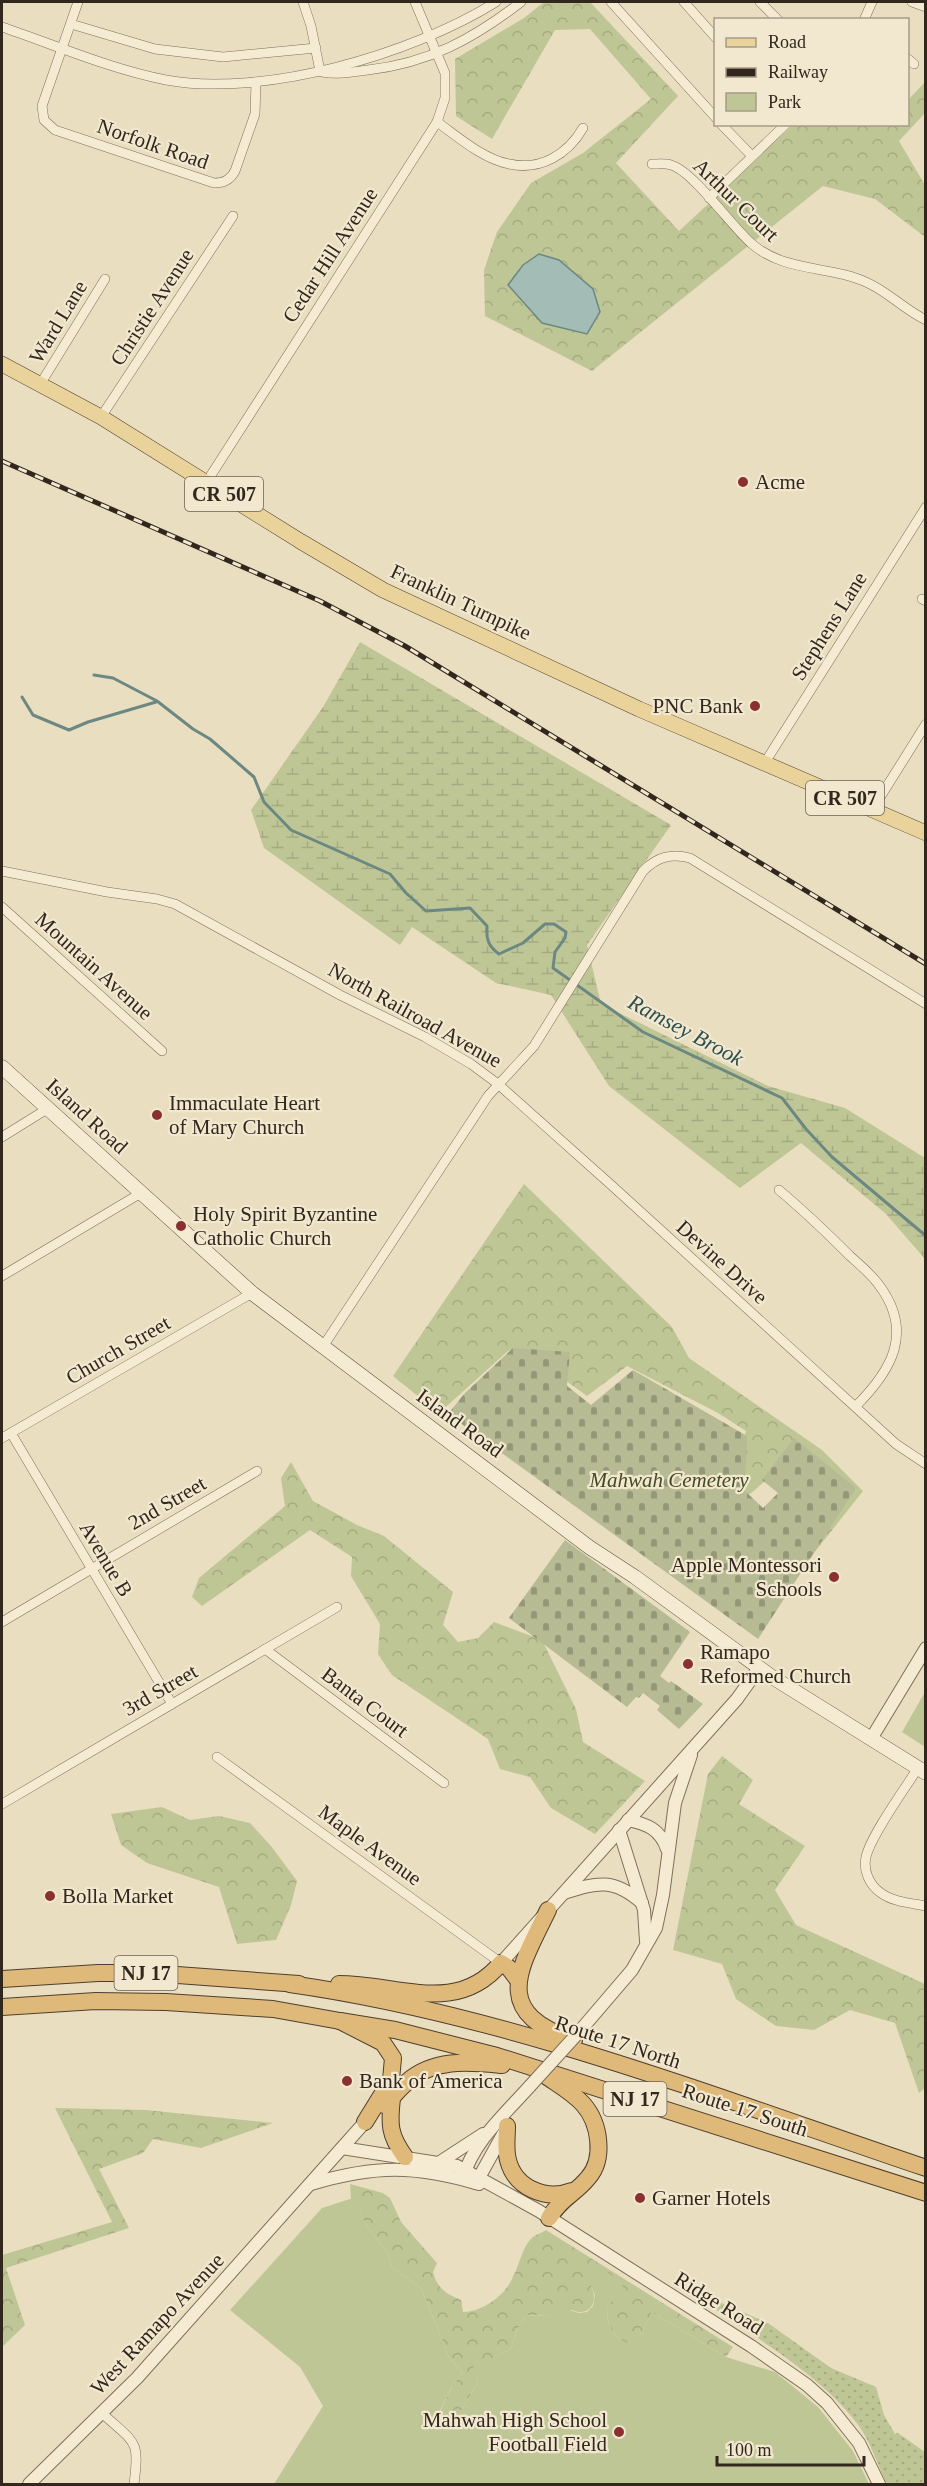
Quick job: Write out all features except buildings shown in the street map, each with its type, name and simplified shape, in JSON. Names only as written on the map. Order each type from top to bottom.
[{"type":"highway","points":[[548,1910],[521,1967],[518,1980],[524,2006],[542,2026],[559,2035],[605,2050],[673,2083]]},
{"type":"highway","points":[[290,1984],[365,1984],[407,1992],[453,1992],[477,1985],[501,1963],[518,1980]]},
{"type":"highway","name":"NJ 17","points":[[2,1979],[98,1973],[150,1973],[202,1975],[290,1984]]},
{"type":"highway","name":"Route 17 North","points":[[290,1984],[437,2011],[510,2031],[926,2168]]},
{"type":"highway","name":"NJ 17","points":[[2,2007],[96,2001],[166,2002],[273,2009],[340,2021]]},
{"type":"highway","points":[[340,2021],[383,2043],[393,2058],[391,2080],[365,2122]]},
{"type":"highway","name":"Route 17 South","points":[[340,2021],[429,2037],[536,2068],[926,2193]]},
{"type":"highway","points":[[365,2122],[415,2076],[443,2064],[464,2062],[536,2068],[583,2104],[596,2130],[598,2145],[596,2166],[589,2177],[559,2204],[549,2218]]},
{"type":"highway","points":[[392,2098],[390,2131],[405,2157]]},
{"type":"highway","points":[[506,2120],[508,2160],[520,2181],[535,2191],[548,2194],[561,2194],[573,2190]]},
{"type":"main road","name":"Franklin Turnpike","points":[[2,364],[101,417],[383,590],[764,764],[926,833]]},
{"type":"main road","name":"Island Road","points":[[2,1067],[252,1293],[322,1348],[589,1546],[759,1668],[922,1771]]},
{"type":"street","points":[[63,48],[78,2]]},
{"type":"street","points":[[303,2],[320,71]]},
{"type":"street","name":"Cedar Hill Avenue","points":[[206,483],[437,122],[445,98],[445,73],[415,2]]},
{"type":"street","points":[[2,27],[97,61],[166,80],[256,82],[320,71],[430,36],[473,16],[496,2]]},
{"type":"street","points":[[320,71],[332,74],[382,69],[424,60],[469,38],[521,2]]},
{"type":"street","points":[[611,2],[714,116]]},
{"type":"street","points":[[684,2],[714,36]]},
{"type":"street","points":[[760,2],[776,18]]},
{"type":"street","points":[[865,18],[872,2]]},
{"type":"street","points":[[912,2],[926,7]]},
{"type":"street","points":[[71,24],[154,49],[223,57],[316,48]]},
{"type":"street","name":"Norfolk Road","points":[[63,48],[42,106],[42,114],[48,126],[214,183],[226,181],[235,171],[255,114],[256,82]]},
{"type":"street","points":[[437,122],[476,149],[509,164],[538,164],[552,160],[575,142],[583,128]]},
{"type":"street","points":[[724,126],[752,156]]},
{"type":"street","points":[[709,198],[784,126]]},
{"type":"street","name":"Arthur Court","points":[[652,164],[670,165],[683,171],[739,231],[768,256],[785,263],[848,275],[869,283],[926,320]]},
{"type":"street","name":"Christie Avenue","points":[[101,417],[233,216]]},
{"type":"street","name":"Ward Lane","points":[[42,384],[105,279]]},
{"type":"street","name":"Stephens Lane","points":[[764,764],[926,507]]},
{"type":"street","points":[[872,810],[926,724]]},
{"type":"street","name":"North Railroad Avenue","points":[[2,871],[106,892],[157,898],[175,904],[349,1000],[449,1050],[498,1084],[534,1046],[644,871],[659,859],[679,855],[690,858],[926,1004]]},
{"type":"street","name":"Mountain Avenue","points":[[2,907],[162,1051]]},
{"type":"street","points":[[322,1348],[457,1141],[498,1084]]},
{"type":"street","name":"Devine Drive","points":[[498,1084],[896,1444],[926,1464]]},
{"type":"street","points":[[2,1137],[47,1109]]},
{"type":"street","points":[[779,1190],[815,1221],[876,1281],[892,1308],[896,1333],[892,1359],[877,1385],[856,1406]]},
{"type":"street","points":[[2,1276],[141,1193]]},
{"type":"street","name":"Church Street","points":[[2,1438],[252,1293]]},
{"type":"street","name":"Avenue B","points":[[10,1433],[172,1704]]},
{"type":"street","name":"2nd Street","points":[[2,1622],[257,1471]]},
{"type":"street","name":"3rd Street","points":[[2,1804],[337,1607]]},
{"type":"street","points":[[871,1739],[926,1648]]},
{"type":"street","name":"Banta Court","points":[[265,1649],[444,1783]]},
{"type":"street","points":[[501,1963],[742,1693],[759,1668]]},
{"type":"street","points":[[342,2148],[441,2162],[477,2180],[506,2120],[530,2086],[632,1970],[646,1945],[659,1917],[677,1792],[695,1746]]},
{"type":"street","name":"Maple Avenue","points":[[217,1756],[501,1963]]},
{"type":"street","points":[[922,1771],[868,1850],[866,1870],[868,1879],[880,1893],[894,1899],[926,1906]]},
{"type":"street","points":[[628,1820],[654,1828],[664,1840],[667,1850]]},
{"type":"street","points":[[619,1830],[642,1903],[646,1924],[646,1945]]},
{"type":"street","points":[[563,1893],[603,1883],[621,1888],[642,1903]]},
{"type":"street","points":[[441,2162],[506,2120]]},
{"type":"street","points":[[464,2175],[474,2152],[506,2120]]},
{"type":"street","name":"West Ramapo Avenue","points":[[29,2484],[154,2359],[365,2122]]},
{"type":"street","points":[[309,2185],[363,2171],[418,2170],[464,2175]]},
{"type":"street","name":"Ridge Road","points":[[477,2180],[504,2191],[549,2218],[769,2357],[807,2385],[827,2403],[859,2443],[879,2484]]},
{"type":"street","points":[[102,2413],[135,2444],[138,2456],[134,2484]]},
{"type":"green space","points":[[544,2],[590,2],[678,96],[616,163],[679,231],[792,126],[909,126],[909,99],[925,82],[925,113],[899,141],[925,185],[925,237],[875,199],[823,186],[592,371],[485,316],[484,270],[497,232],[531,183],[583,153],[651,99],[590,29],[555,30],[492,139],[456,116],[455,59],[524,18]]},
{"type":"green space","points":[[360,642],[671,825],[587,945],[601,1004],[768,1086],[845,1108],[925,1158],[925,1259],[886,1214],[801,1143],[740,1188],[609,1086],[551,995],[496,983],[412,927],[400,945],[264,848],[251,810],[323,707]]},
{"type":"green space","points":[[524,1184],[672,1327],[689,1358],[822,1450],[863,1491],[776,1601],[817,1486],[771,1476],[750,1494],[737,1493],[732,1478],[746,1431],[718,1413],[627,1366],[587,1396],[522,1349],[508,1351],[439,1413],[393,1376]]},
{"type":"green space","name":"Mahwah Cemetery","points":[[513,1348],[570,1352],[567,1386],[591,1405],[633,1370],[747,1436],[745,1491],[763,1508],[778,1493],[762,1480],[794,1438],[856,1488],[758,1639],[448,1414],[464,1394]]},
{"type":"green space","points":[[291,1462],[313,1501],[357,1525],[384,1536],[453,1592],[443,1625],[458,1642],[478,1638],[494,1622],[542,1640],[576,1709],[583,1742],[645,1781],[595,1834],[551,1808],[530,1777],[500,1769],[488,1739],[392,1675],[378,1654],[380,1624],[351,1576],[352,1557],[310,1530],[202,1606],[192,1597],[199,1578],[285,1506],[281,1478]]},
{"type":"green space","points":[[565,1540],[690,1632],[660,1676],[669,1683],[671,1681],[703,1704],[679,1729],[657,1710],[660,1706],[643,1693],[627,1707],[509,1618]]},
{"type":"green space","points":[[925,1692],[926,1747],[902,1732]]},
{"type":"green space","points":[[722,1756],[753,1780],[739,1804],[805,1846],[775,1890],[796,1925],[925,1984],[925,2088],[919,2093],[895,2023],[850,2010],[814,2030],[776,2026],[736,1999],[722,1964],[673,1950],[708,1774]]},
{"type":"green space","points":[[162,1807],[190,1820],[219,1816],[250,1823],[271,1846],[297,1881],[291,1905],[276,1940],[237,1944],[219,1887],[147,1863],[121,1845],[111,1814]]},
{"type":"green space","points":[[55,2108],[146,2110],[273,2123],[201,2148],[153,2139],[143,2153],[99,2169],[129,2228],[6,2268],[25,2325],[2,2347],[2,2255],[112,2222]]},
{"type":"green space","points":[[350,2184],[383,2193],[390,2198],[401,2222],[437,2263],[433,2272],[437,2282],[447,2293],[461,2300],[463,2312],[485,2306],[498,2297],[512,2279],[529,2241],[546,2230],[733,2347],[726,2357],[652,2312],[642,2333],[631,2346],[612,2330],[609,2325],[607,2304],[591,2286],[593,2302],[591,2307],[584,2312],[572,2310],[549,2316],[526,2315],[517,2330],[511,2349],[473,2368],[478,2382],[457,2418],[445,2428],[439,2414],[452,2386],[463,2373],[449,2357],[421,2288],[392,2267],[388,2254],[363,2220],[356,2198],[351,2199]]},
{"type":"green space","points":[[356,2197],[363,2220],[388,2254],[392,2267],[421,2288],[449,2357],[463,2373],[452,2386],[439,2413],[445,2428],[457,2418],[478,2382],[472,2368],[511,2349],[517,2330],[526,2315],[551,2315],[565,2309],[579,2313],[587,2312],[593,2306],[595,2295],[589,2280],[592,2273],[601,2267],[623,2284],[621,2297],[607,2304],[609,2325],[619,2338],[631,2345],[642,2333],[652,2312],[726,2357],[775,2372],[818,2407],[853,2451],[869,2484],[274,2484],[323,2406],[300,2367],[230,2310],[322,2208]]},
{"type":"green space","points":[[701,2294],[768,2323],[831,2368],[876,2387],[884,2415],[895,2434],[898,2433],[925,2452],[925,2484],[887,2484],[859,2426],[843,2407],[805,2372],[701,2299]]},
{"type":"water","points":[[539,254],[559,260],[593,289],[600,312],[587,334],[542,323],[508,285],[523,265]]},
{"type":"waterway","name":"Ramsey Brook","points":[[94,675],[113,678],[157,701],[210,739],[254,777],[264,802],[291,830],[390,874],[426,911],[470,908],[487,926],[488,942],[499,954],[523,943],[545,924],[554,924],[566,932],[565,938],[555,952],[553,968],[643,1032],[782,1098],[832,1157],[926,1236]]},
{"type":"waterway","points":[[22,697],[33,715],[69,730],[156,702]]},
{"type":"railway","points":[[2,461],[320,601],[405,646],[926,964]]},
{"type":"place","name":"Acme","points":[[743,482]]},
{"type":"place","name":"PNC Bank","points":[[755,706]]},
{"type":"place","name":"Immaculate Heart of Mary Church","points":[[157,1115]]},
{"type":"place","name":"Holy Spirit Byzantine Catholic Church","points":[[181,1226]]},
{"type":"place","name":"Apple Montessori Schools","points":[[834,1577]]},
{"type":"place","name":"Ramapo Reformed Church","points":[[688,1664]]},
{"type":"place","name":"Bolla Market","points":[[50,1896]]},
{"type":"place","name":"Bank of America","points":[[347,2081]]},
{"type":"place","name":"Garner Hotels","points":[[640,2198]]},
{"type":"place","name":"Mahwah High School Football Field","points":[[619,2432]]}]
